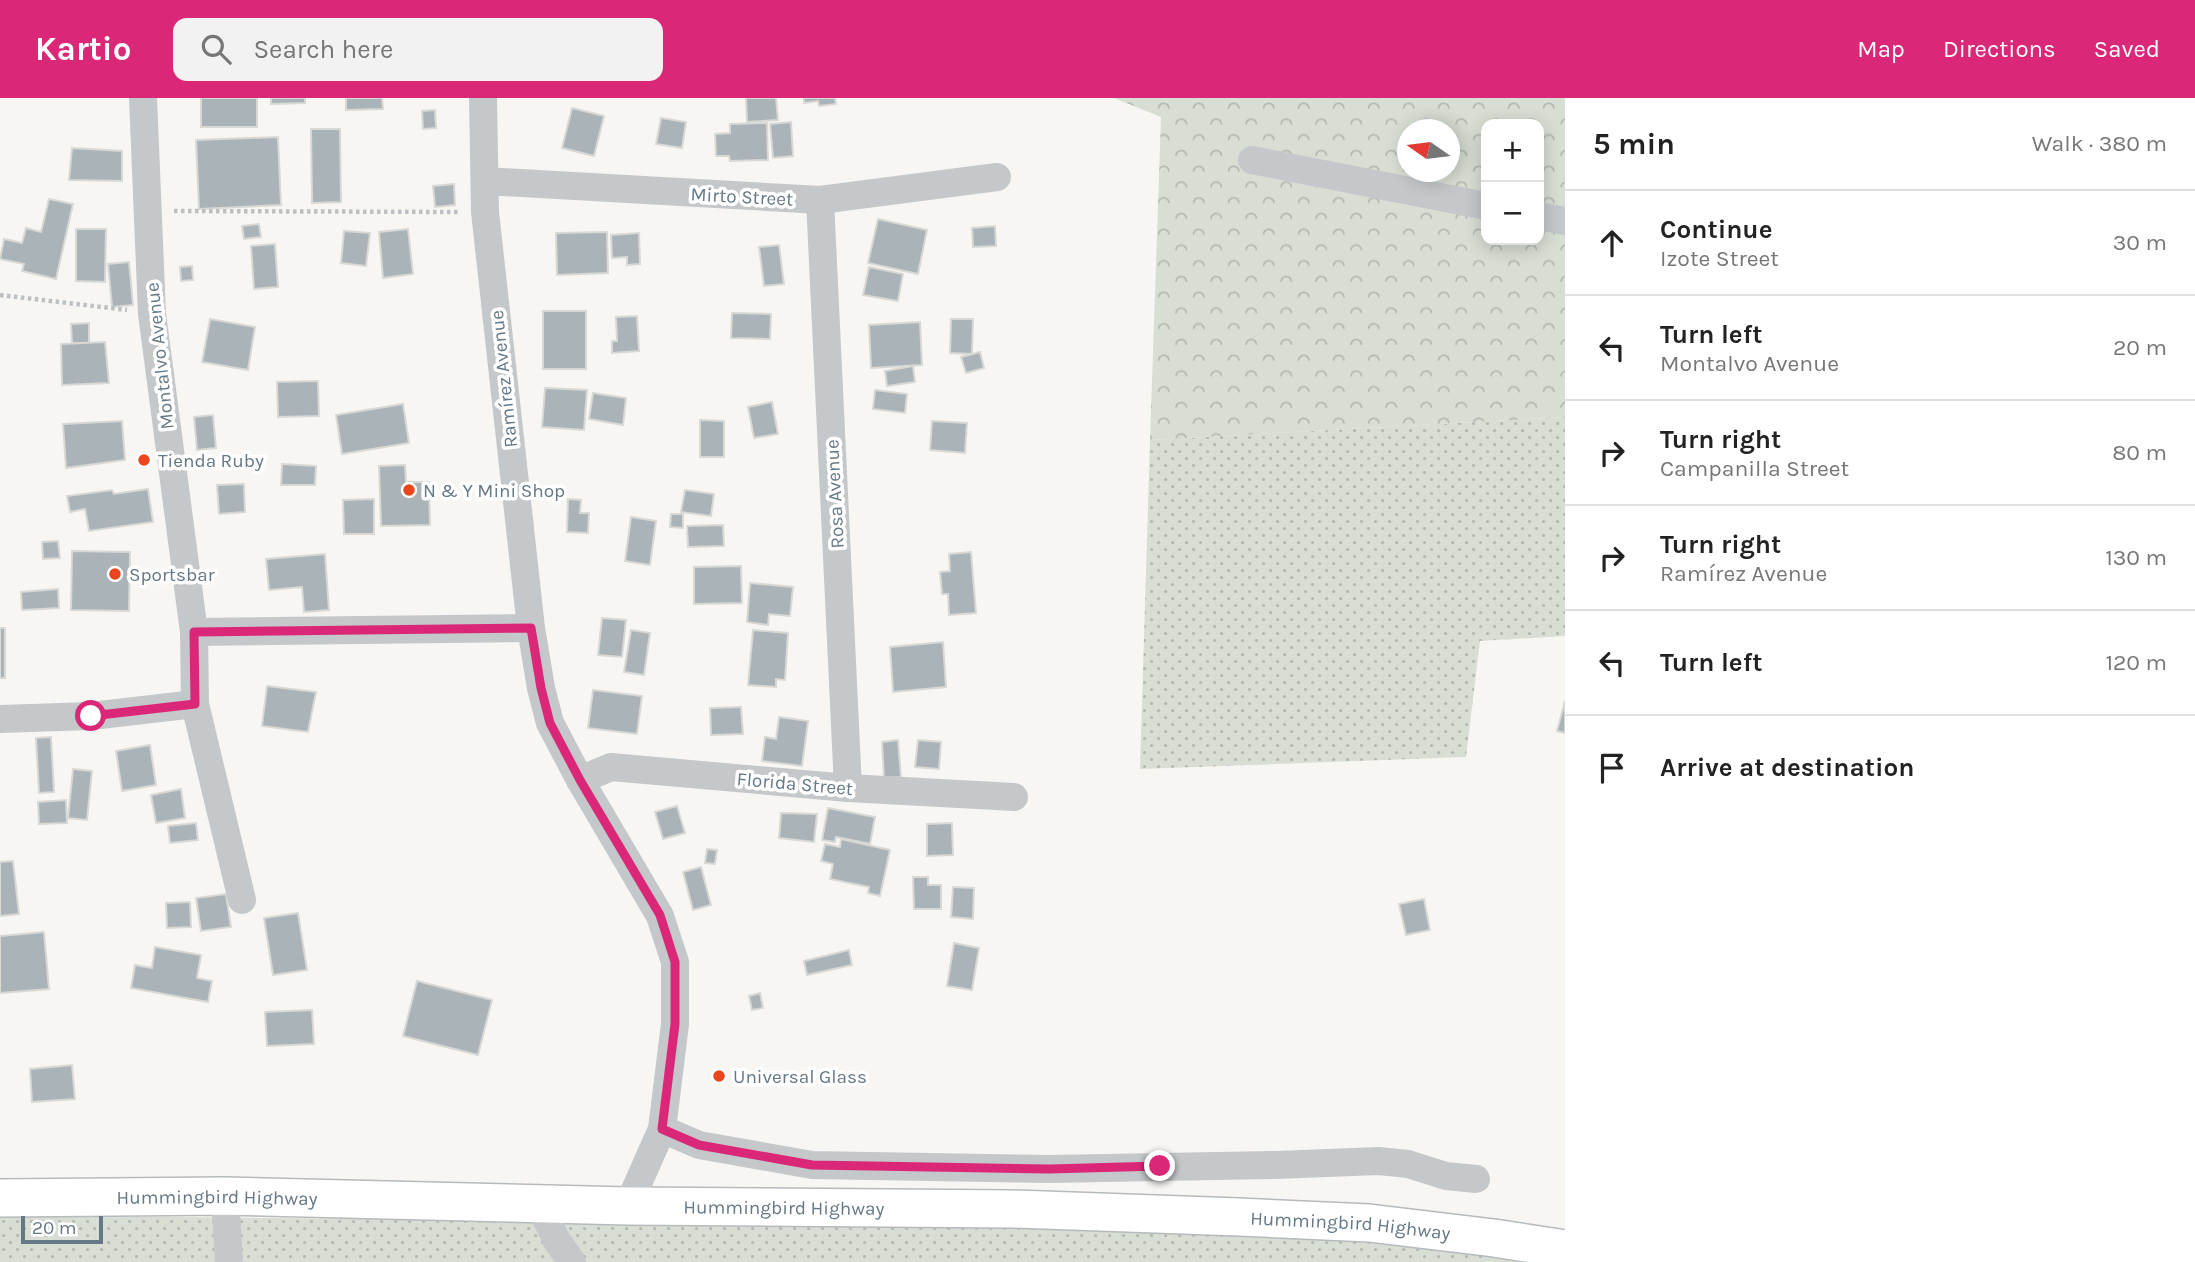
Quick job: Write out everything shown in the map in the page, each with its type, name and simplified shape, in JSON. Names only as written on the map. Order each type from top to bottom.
[{"type":"main road","name":"Hummingbird Highway","points":[[0,1198],[225,1196],[628,1206],[1013,1209],[1310,1219],[1457,1233],[1565,1249]]},
{"type":"street","name":"Montalvo Avenue","points":[[143,98],[152,314],[194,632],[195,704],[242,900]]},
{"type":"street","name":"Ramírez Avenue","points":[[483,98],[485,212],[531,628],[541,688],[550,723],[580,780],[660,915],[675,962],[675,1024],[662,1129],[628,1206]]},
{"type":"street","points":[[1252,160],[1481,205]]},
{"type":"street","name":"Mirto Street","points":[[485,181],[820,200],[997,177]]},
{"type":"street","name":"Rosa Avenue","points":[[820,200],[848,788]]},
{"type":"street","points":[[1544,217],[1565,221]]},
{"type":"street","points":[[194,632],[531,628]]},
{"type":"street","points":[[0,719],[91,716],[195,704]]},
{"type":"street","name":"Florida Street","points":[[580,780],[611,766],[848,788],[1014,797]]},
{"type":"street","points":[[662,1129],[699,1145],[812,1165],[1049,1169],[1379,1161],[1408,1164],[1446,1175],[1476,1179]]},
{"type":"street","points":[[225,1196],[229,1262]]},
{"type":"street","points":[[539,1204],[556,1241],[572,1262]]},
{"type":"path","points":[[148,211],[485,212]]},
{"type":"path","points":[[0,295],[152,314]]},
{"type":"green space","points":[[1114,98],[1565,98],[1565,417],[1150,440],[1161,117]]},
{"type":"green space","points":[[1565,417],[1565,636],[1480,641],[1466,757],[1140,769],[1150,440]]},
{"type":"green space","points":[[0,1215],[1083,1228],[1347,1241],[1521,1262],[0,1262]]},
{"type":"building","points":[[201,98],[257,98],[257,127],[201,127]]},
{"type":"building","points":[[271,98],[305,98],[305,103],[271,104]]},
{"type":"building","points":[[346,98],[382,98],[383,109],[346,110]]},
{"type":"building","points":[[746,98],[776,98],[778,120],[747,122]]},
{"type":"building","points":[[804,98],[835,98],[836,104],[819,106],[818,101],[804,103]]},
{"type":"building","points":[[572,108],[604,116],[594,156],[562,148]]},
{"type":"building","points":[[435,110],[436,128],[423,129],[422,111]]},
{"type":"building","points":[[661,118],[686,122],[682,148],[656,144]]},
{"type":"building","points":[[791,122],[793,156],[773,158],[770,124]]},
{"type":"building","points":[[767,123],[768,160],[730,161],[729,156],[716,156],[715,134],[730,133],[730,124]]},
{"type":"building","points":[[311,129],[340,129],[341,202],[312,203]]},
{"type":"building","points":[[278,137],[281,205],[199,209],[196,140]]},
{"type":"building","points":[[72,148],[122,151],[122,181],[69,180]]},
{"type":"building","points":[[454,184],[455,205],[435,207],[433,186]]},
{"type":"building","points":[[49,199],[73,204],[56,279],[22,271],[24,264],[0,259],[4,239],[22,243],[26,228],[41,232]]},
{"type":"building","points":[[878,219],[927,230],[918,274],[868,263]]},
{"type":"building","points":[[259,224],[261,237],[244,239],[242,226]]},
{"type":"building","points":[[995,226],[996,246],[973,247],[972,228]]},
{"type":"building","points":[[76,229],[106,229],[105,282],[76,281]]},
{"type":"building","points":[[408,229],[413,274],[383,278],[379,232]]},
{"type":"building","points":[[344,231],[370,233],[366,266],[341,263]]},
{"type":"building","points":[[607,232],[608,273],[557,275],[556,233]]},
{"type":"building","points":[[639,233],[640,264],[627,265],[627,257],[612,258],[611,235]]},
{"type":"building","points":[[275,244],[278,287],[254,289],[251,246]]},
{"type":"building","points":[[779,245],[784,284],[764,286],[759,247]]},
{"type":"building","points":[[129,262],[133,305],[112,307],[108,264]]},
{"type":"building","points":[[192,266],[193,280],[181,281],[180,267]]},
{"type":"building","points":[[869,267],[903,274],[898,301],[863,295]]},
{"type":"building","points":[[543,311],[586,311],[586,369],[543,369]]},
{"type":"building","points":[[732,313],[771,314],[770,339],[731,338]]},
{"type":"building","points":[[637,316],[639,351],[612,353],[612,341],[617,341],[616,317]]},
{"type":"building","points":[[210,319],[255,327],[248,370],[202,362]]},
{"type":"building","points":[[951,319],[973,319],[972,354],[950,353]]},
{"type":"building","points":[[920,322],[922,365],[871,368],[869,325]]},
{"type":"building","points":[[89,323],[89,343],[72,343],[71,324]]},
{"type":"building","points":[[105,342],[109,383],[62,385],[61,344]]},
{"type":"building","points":[[980,352],[984,368],[966,373],[961,357]]},
{"type":"building","points":[[913,366],[915,382],[887,386],[885,371]]},
{"type":"building","points":[[318,381],[319,416],[278,417],[277,382]]},
{"type":"building","points":[[545,388],[587,390],[584,430],[542,427]]},
{"type":"building","points":[[875,390],[907,394],[905,413],[873,409]]},
{"type":"building","points":[[593,393],[626,398],[623,425],[589,419]]},
{"type":"building","points":[[772,402],[778,434],[754,438],[748,407]]},
{"type":"building","points":[[403,404],[409,443],[342,454],[336,415]]},
{"type":"building","points":[[213,415],[216,448],[197,450],[194,417]]},
{"type":"building","points":[[700,420],[724,421],[724,457],[700,457]]},
{"type":"building","points":[[122,421],[125,460],[66,468],[63,424]]},
{"type":"building","points":[[932,421],[967,423],[965,453],[930,450]]},
{"type":"building","points":[[282,464],[316,466],[315,485],[281,485]]},
{"type":"building","points":[[405,465],[406,482],[429,482],[430,525],[381,526],[379,466]]},
{"type":"building","points":[[244,484],[245,512],[219,514],[217,485]]},
{"type":"building","points":[[148,489],[153,522],[89,531],[85,509],[70,512],[67,496],[112,490],[114,494]]},
{"type":"building","points":[[685,490],[714,494],[711,516],[681,512]]},
{"type":"building","points":[[374,499],[374,534],[344,534],[343,500]]},
{"type":"building","points":[[568,499],[581,500],[580,513],[589,513],[588,533],[567,532]]},
{"type":"building","points":[[671,514],[683,514],[683,528],[670,527]]},
{"type":"building","points":[[631,517],[656,521],[650,565],[625,561]]},
{"type":"building","points":[[723,525],[724,546],[688,547],[687,526]]},
{"type":"building","points":[[58,541],[60,558],[43,559],[42,542]]},
{"type":"building","points":[[72,551],[130,552],[129,611],[71,610]]},
{"type":"building","points":[[971,552],[976,613],[949,615],[948,594],[942,594],[940,572],[950,571],[949,554]]},
{"type":"building","points":[[325,554],[329,610],[304,612],[302,587],[269,590],[266,559]]},
{"type":"building","points":[[741,566],[742,603],[694,604],[694,567]]},
{"type":"building","points":[[750,583],[793,587],[790,616],[769,614],[768,625],[747,622]]},
{"type":"building","points":[[58,589],[59,608],[22,610],[21,592]]},
{"type":"building","points":[[602,618],[626,620],[622,657],[598,655]]},
{"type":"building","points":[[0,628],[5,628],[5,678],[0,678]]},
{"type":"building","points":[[631,630],[650,633],[644,675],[624,672]]},
{"type":"building","points":[[753,630],[788,633],[785,680],[776,679],[776,687],[748,685]]},
{"type":"building","points":[[943,642],[946,687],[893,692],[890,647]]},
{"type":"building","points":[[267,686],[316,692],[308,732],[262,726]]},
{"type":"building","points":[[593,690],[642,696],[637,734],[588,728]]},
{"type":"building","points":[[1565,701],[1565,733],[1557,731]]},
{"type":"building","points":[[741,707],[743,734],[711,735],[710,708]]},
{"type":"building","points":[[779,717],[808,721],[802,766],[762,761],[765,737],[776,739]]},
{"type":"building","points":[[51,737],[54,792],[39,793],[36,738]]},
{"type":"building","points":[[898,740],[901,777],[884,778],[882,742]]},
{"type":"building","points":[[918,740],[941,742],[939,769],[915,767]]},
{"type":"building","points":[[150,745],[156,785],[122,791],[116,751]]},
{"type":"building","points":[[73,769],[92,771],[87,820],[68,818]]},
{"type":"building","points":[[181,789],[185,818],[156,823],[151,795]]},
{"type":"building","points":[[66,800],[67,823],[39,824],[38,802]]},
{"type":"building","points":[[677,806],[685,833],[663,839],[655,812]]},
{"type":"building","points":[[828,808],[875,817],[870,844],[836,837],[835,842],[822,840]]},
{"type":"building","points":[[781,813],[817,814],[814,842],[779,838]]},
{"type":"building","points":[[196,823],[198,840],[170,843],[168,826]]},
{"type":"building","points":[[952,823],[953,855],[927,856],[927,824]]},
{"type":"building","points":[[841,839],[890,850],[880,896],[868,893],[869,887],[830,879],[833,864],[821,861],[825,844],[840,847]]},
{"type":"building","points":[[707,849],[717,850],[715,864],[705,863]]},
{"type":"building","points":[[13,861],[19,914],[0,916],[0,862]]},
{"type":"building","points":[[701,867],[711,905],[693,910],[683,872]]},
{"type":"building","points":[[913,877],[928,877],[928,885],[941,885],[941,909],[914,909]]},
{"type":"building","points":[[953,887],[974,888],[973,919],[951,917]]},
{"type":"building","points":[[226,894],[231,927],[201,931],[196,898]]},
{"type":"building","points":[[1424,899],[1430,930],[1406,935],[1399,904]]},
{"type":"building","points":[[190,902],[191,927],[167,928],[166,903]]},
{"type":"building","points":[[298,913],[307,970],[273,975],[264,918]]},
{"type":"building","points":[[44,932],[49,989],[0,993],[0,936]]},
{"type":"building","points":[[954,943],[979,948],[972,990],[947,986]]},
{"type":"building","points":[[155,947],[201,955],[197,978],[212,981],[208,1002],[131,988],[135,965],[152,968]]},
{"type":"building","points":[[849,950],[852,965],[807,975],[804,961]]},
{"type":"building","points":[[417,981],[492,1000],[478,1055],[403,1036]]},
{"type":"building","points":[[760,993],[763,1008],[752,1010],[749,996]]},
{"type":"building","points":[[312,1010],[314,1044],[267,1046],[265,1012]]},
{"type":"building","points":[[72,1065],[75,1099],[32,1102],[30,1069]]},
{"type":"place","name":"Tienda Ruby","points":[[144,460]]},
{"type":"place","name":"N & Y Mini Shop","points":[[409,490]]},
{"type":"place","name":"Sportsbar","points":[[115,574]]},
{"type":"place","name":"Universal Glass","points":[[719,1076]]},
{"type":"route","points":[[91,716],[195,704],[194,632],[531,628],[550,723],[580,780],[660,915],[675,962],[675,1024],[662,1129],[699,1145],[812,1165],[1049,1169],[1160,1166]]}]
